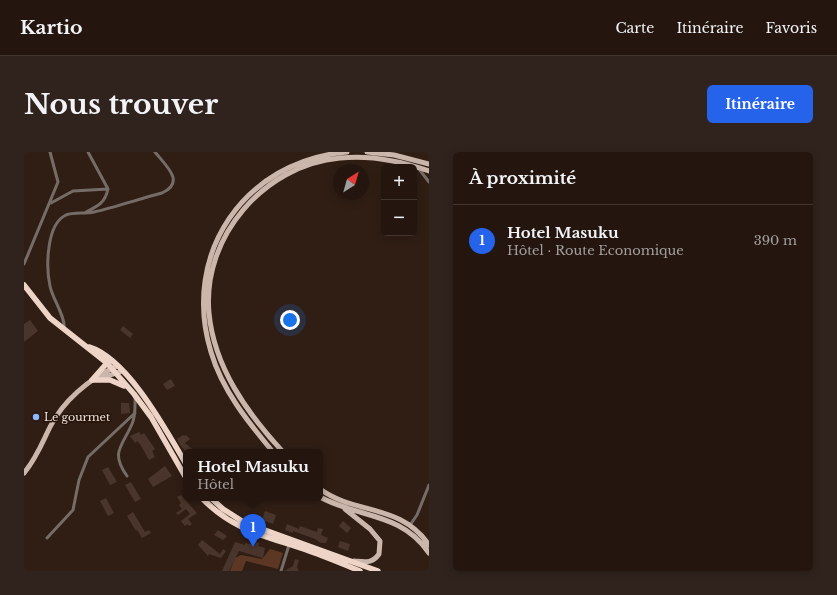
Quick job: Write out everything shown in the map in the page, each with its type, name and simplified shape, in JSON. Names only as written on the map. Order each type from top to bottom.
[{"type":"highway","points":[[24,286],[50,318],[64,331],[98,352],[118,368],[143,395],[183,472]]},
{"type":"highway","points":[[87,346],[107,363],[118,368]]},
{"type":"highway","points":[[92,380],[107,363]]},
{"type":"highway","points":[[118,368],[116,374],[134,393],[157,422],[183,460]]},
{"type":"highway","points":[[92,380],[110,380],[119,382],[134,393]]},
{"type":"highway","points":[[205,501],[219,514],[243,529],[346,559],[378,571]]},
{"type":"highway","points":[[214,501],[223,509],[245,523],[360,571]]},
{"type":"main road","points":[[271,449],[249,423],[230,395],[211,354],[203,314],[202,299],[207,267],[218,238],[226,223],[236,209],[264,182],[281,171],[307,159],[347,152]]},
{"type":"main road","points":[[367,152],[394,155],[429,164]]},
{"type":"main road","points":[[281,449],[242,401],[227,375],[216,349],[209,313],[209,297],[214,267],[222,241],[241,211],[272,182],[308,166],[340,158],[363,157],[392,160],[429,171]]},
{"type":"main road","points":[[24,473],[35,459],[55,418],[70,399],[92,380],[118,368]]},
{"type":"main road","points":[[92,380],[116,374]]},
{"type":"main road","points":[[323,490],[349,502],[388,514],[410,525],[429,545]]},
{"type":"main road","points":[[323,498],[349,512],[370,529],[380,542],[379,554],[372,561],[364,562],[346,559]]},
{"type":"main road","points":[[330,502],[397,524],[415,536],[429,553]]},
{"type":"street","points":[[24,264],[51,203],[58,182],[50,152]]},
{"type":"street","points":[[84,213],[101,204],[106,198],[108,190],[88,152]]},
{"type":"street","points":[[64,331],[64,322],[51,290],[47,273],[48,252],[58,222],[66,215],[84,213],[162,193],[171,188],[174,185],[174,180],[155,152]]},
{"type":"street","points":[[418,167],[429,182]]},
{"type":"street","points":[[51,203],[73,191],[108,190]]},
{"type":"street","points":[[127,476],[120,466],[118,454],[132,424],[135,413],[134,393]]},
{"type":"street","points":[[47,538],[74,510],[79,480],[88,457],[135,413]]},
{"type":"street","points":[[410,525],[417,515],[429,485]]},
{"type":"street","points":[[280,571],[289,542]]},
{"type":"shaded area","points":[[270,549],[283,553],[278,569],[246,561],[242,571],[230,571],[235,558],[241,555],[262,559]]},
{"type":"building","points":[[30,320],[38,331],[24,342],[24,324]]},
{"type":"building","points":[[123,326],[133,334],[130,338],[120,330]]},
{"type":"building","points":[[171,379],[175,386],[167,390],[163,384]]},
{"type":"building","points":[[121,403],[129,403],[130,413],[121,414]]},
{"type":"building","points":[[139,432],[141,435],[144,433],[155,449],[152,451],[155,457],[149,460],[140,444],[137,441],[135,443],[130,436]]},
{"type":"building","points":[[183,435],[186,435],[190,439],[185,443],[192,449],[183,449],[177,439]]},
{"type":"building","points":[[165,466],[172,476],[153,487],[148,479]]},
{"type":"building","points":[[108,467],[117,482],[110,485],[102,470]]},
{"type":"building","points":[[131,482],[141,499],[135,502],[125,485]]},
{"type":"building","points":[[181,495],[183,501],[186,501],[197,513],[188,519],[192,524],[189,526],[187,524],[185,526],[181,521],[190,514],[186,509],[178,515],[176,513],[182,509],[179,505],[181,503],[177,497]]},
{"type":"building","points":[[106,498],[114,513],[108,516],[100,501]]},
{"type":"building","points":[[265,511],[276,515],[273,524],[262,520]]},
{"type":"building","points":[[133,512],[145,532],[149,530],[151,533],[142,538],[137,530],[136,531],[127,516]]},
{"type":"building","points":[[343,521],[351,528],[347,533],[339,526]]},
{"type":"building","points":[[287,524],[299,529],[300,526],[317,532],[318,528],[323,529],[321,535],[328,538],[326,543],[321,543],[315,539],[293,531],[293,533],[285,530]]},
{"type":"building","points":[[218,530],[227,536],[223,540],[214,535]]},
{"type":"building","points":[[202,540],[220,554],[223,549],[226,551],[221,558],[209,554],[208,556],[198,545]]},
{"type":"building","points":[[340,541],[350,544],[348,551],[338,547]]},
{"type":"building","points":[[235,542],[245,545],[245,543],[255,545],[256,542],[259,543],[258,546],[265,548],[263,558],[239,551],[229,571],[222,571]]},
{"type":"building","points":[[295,559],[299,560],[297,567],[299,571],[284,571],[293,566]]},
{"type":"place","name":"Le gourmet","points":[[36,417]]},
{"type":"place","name":"Hotel Masuku","points":[[253,547]]}]
